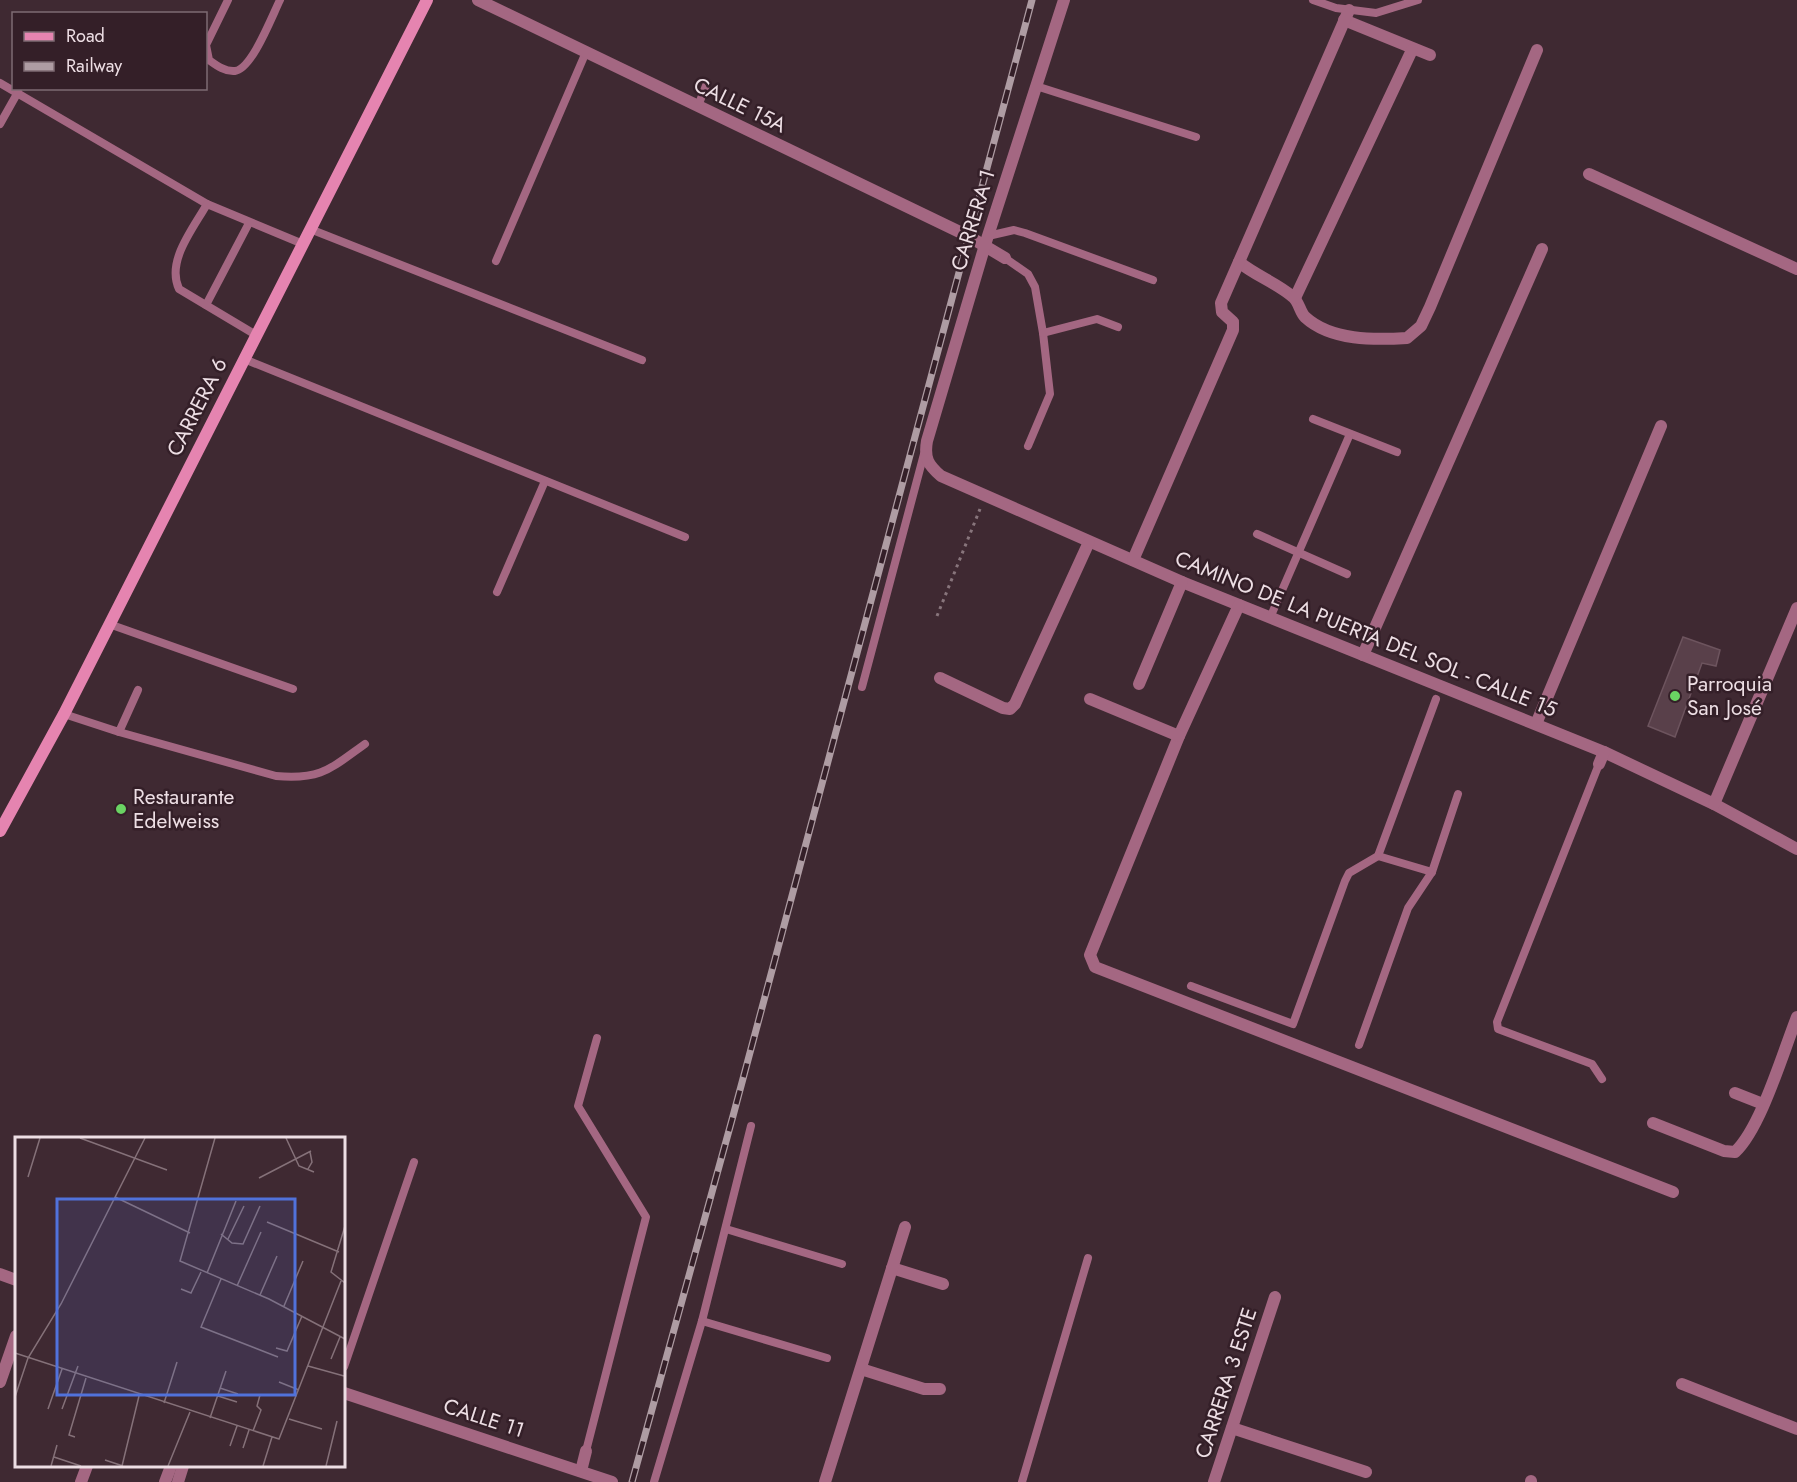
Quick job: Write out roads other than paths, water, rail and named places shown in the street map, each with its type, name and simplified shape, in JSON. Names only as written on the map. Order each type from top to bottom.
[{"type":"main road","name":"CARRERA 6","points":[[0,831],[64,714],[427,0]]},
{"type":"street","name":"CALLE 15A","points":[[478,0],[986,241],[1005,258]]},
{"type":"street","name":"CARRERA 1","points":[[924,454],[986,241],[1064,0]]},
{"type":"street","points":[[1133,560],[1233,330],[1233,322],[1220,309],[1346,15],[1412,50],[1430,55]]},
{"type":"street","points":[[1295,298],[1412,50]]},
{"type":"street","points":[[1239,262],[1295,298],[1304,316],[1323,328],[1342,334],[1379,340],[1407,338],[1421,326],[1537,50]]},
{"type":"street","points":[[1589,174],[1797,269]]},
{"type":"street","points":[[1363,655],[1542,249]]},
{"type":"street","points":[[1536,724],[1661,426]]},
{"type":"street","name":"CAMINO DE LA PUERTA DEL SOL - CALLE 15","points":[[924,454],[929,466],[941,476],[985,496],[1182,582],[1604,752],[1714,804],[1797,849]]},
{"type":"street","points":[[940,678],[1003,708],[1010,709],[1015,704],[1089,542]]},
{"type":"street","points":[[1139,684],[1182,582]]},
{"type":"street","points":[[1239,605],[1179,735],[1090,955],[1095,967],[1673,1192]]},
{"type":"street","points":[[1714,804],[1797,608]]},
{"type":"street","points":[[1436,699],[1441,687]]},
{"type":"street","points":[[1090,699],[1179,735]]},
{"type":"street","points":[[1599,764],[1604,752]]},
{"type":"street","points":[[1653,1123],[1724,1151],[1735,1152],[1742,1145],[1763,1104],[1797,1017]]},
{"type":"street","points":[[1735,1093],[1763,1104]]},
{"type":"street","points":[[825,1482],[905,1227]]},
{"type":"street","points":[[892,1268],[943,1284]]},
{"type":"street","points":[[0,1275],[15,1280]]},
{"type":"street","name":"CARRERA 3 ESTE","points":[[1215,1482],[1275,1297]]},
{"type":"street","points":[[0,1382],[15,1339]]},
{"type":"street","points":[[861,1369],[924,1389],[940,1389]]},
{"type":"street","points":[[1682,1384],[1797,1429]]},
{"type":"street","name":"CALLE 11","points":[[345,1393],[612,1482]]},
{"type":"street","points":[[1232,1428],[1366,1472]]},
{"type":"street","points":[[581,1471],[586,1451]]},
{"type":"street","points":[[81,1482],[87,1467]]},
{"type":"street","points":[[165,1482],[171,1467]]},
{"type":"street","points":[[178,1482],[183,1467]]},
{"type":"lane","points":[[207,43],[228,0]]},
{"type":"lane","points":[[207,50],[209,60],[222,69],[235,71],[247,65],[280,0]]},
{"type":"lane","points":[[1313,0],[1346,15],[1376,13],[1418,0]]},
{"type":"lane","points":[[496,261],[586,52]]},
{"type":"lane","points":[[698,106],[707,83]]},
{"type":"lane","points":[[1036,86],[1196,137]]},
{"type":"lane","points":[[14,90],[207,204],[303,244]]},
{"type":"lane","points":[[0,124],[18,92]]},
{"type":"lane","points":[[207,204],[175,263],[173,277],[178,289],[256,335]]},
{"type":"lane","points":[[206,305],[249,223]]},
{"type":"lane","points":[[310,229],[642,360]]},
{"type":"lane","points":[[986,241],[1014,230],[1153,280]]},
{"type":"lane","points":[[1005,258],[1028,274],[1035,287],[1043,333],[1050,394],[1028,446]]},
{"type":"lane","points":[[1043,333],[1097,320],[1118,327]]},
{"type":"lane","points":[[244,359],[685,537]]},
{"type":"lane","points":[[1313,419],[1397,452]]},
{"type":"lane","points":[[1270,618],[1350,434]]},
{"type":"lane","points":[[862,687],[924,454]]},
{"type":"lane","points":[[497,592],[544,481]]},
{"type":"lane","points":[[1257,534],[1347,574]]},
{"type":"lane","points":[[109,624],[293,689]]},
{"type":"lane","points":[[119,732],[138,690]]},
{"type":"lane","points":[[1191,986],[1293,1024],[1349,873],[1378,856],[1436,699]]},
{"type":"lane","points":[[64,714],[119,732],[276,776],[301,778],[325,772],[365,744]]},
{"type":"lane","points":[[1599,764],[1497,1022],[1498,1029],[1592,1064],[1602,1079]]},
{"type":"lane","points":[[1359,1045],[1408,908],[1432,872],[1458,794]]},
{"type":"lane","points":[[1378,856],[1432,872]]},
{"type":"lane","points":[[586,1451],[646,1217],[578,1106],[597,1038]]},
{"type":"lane","points":[[654,1482],[702,1322],[751,1126]]},
{"type":"lane","points":[[345,1364],[414,1162]]},
{"type":"lane","points":[[726,1229],[842,1264]]},
{"type":"lane","points":[[1022,1482],[1088,1258]]},
{"type":"lane","points":[[702,1322],[827,1358]]},
{"type":"railway","points":[[632,1482],[733,1116],[1032,0]]},
{"type":"place","name":"Parroquia San José","points":[[1675,696]]},
{"type":"place","name":"Restaurante Edelweiss","points":[[121,809]]}]
